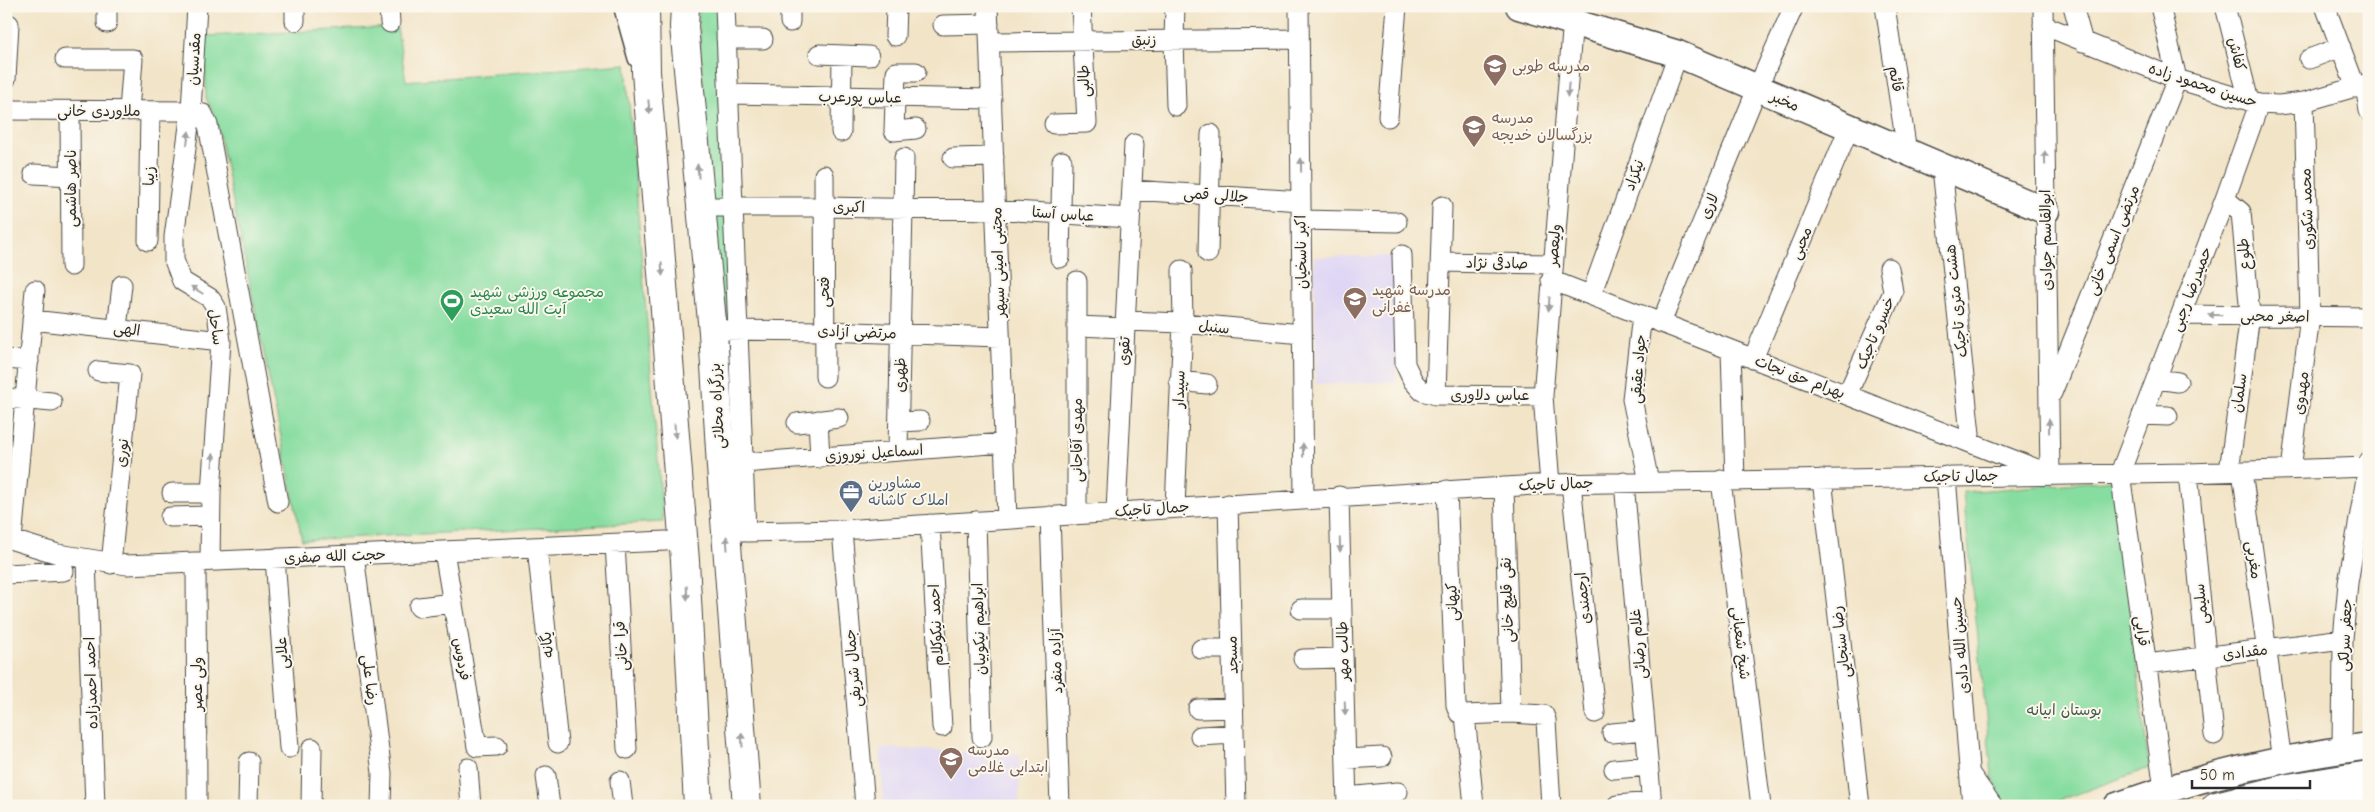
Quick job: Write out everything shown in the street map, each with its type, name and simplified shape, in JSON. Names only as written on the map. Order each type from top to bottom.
[{"type":"highway","points":[[645,6],[646,72],[685,561],[698,806]]},
{"type":"highway","name":"بزرگراه محلاتی","points":[[688,13],[701,207],[726,330],[721,467],[747,806]]},
{"type":"highway","points":[[2216,806],[2288,788],[2369,775]]},
{"type":"highway","points":[[2312,806],[2369,795]]},
{"type":"main road","points":[[627,6],[646,72]]},
{"type":"main road","name":"مخبر","points":[[1521,7],[1574,15],[1678,54],[2046,211]]},
{"type":"main road","points":[[2118,806],[2164,789],[2282,762],[2369,746]]},
{"type":"street","name":"مقدسیان","points":[[191,111],[196,6]]},
{"type":"street","points":[[725,6],[733,208],[726,330],[743,463]]},
{"type":"street","points":[[895,36],[896,6]]},
{"type":"street","name":"طالبی","points":[[1054,124],[1087,123],[1081,6]]},
{"type":"street","points":[[1175,6],[1176,106]]},
{"type":"street","name":"اکبر ناسخیان","points":[[1299,6],[1304,499]]},
{"type":"street","points":[[1388,117],[1397,6]]},
{"type":"street","name":"لاری","points":[[1661,323],[1757,89],[1794,6]]},
{"type":"street","name":"قائم","points":[[1885,6],[1907,152]]},
{"type":"street","points":[[2073,6],[2083,42]]},
{"type":"street","points":[[2160,6],[2177,78]]},
{"type":"street","name":"کفاش","points":[[2225,6],[2254,103]]},
{"type":"street","points":[[2325,6],[2341,47],[2363,85],[2369,111]]},
{"type":"street","name":"ولیعصر","points":[[1550,484],[1543,396],[1574,15]]},
{"type":"street","name":"حسین محمود زاده","points":[[2043,15],[2083,42],[2177,78],[2254,103],[2279,105],[2304,102],[2363,85]]},
{"type":"street","name":"ابوالقاسم جوادی","points":[[2043,15],[2050,474]]},
{"type":"street","points":[[6,79],[9,24]]},
{"type":"street","name":"زنبق","points":[[943,25],[989,24],[1082,41],[1299,40]]},
{"type":"street","name":"مجتبی امینی سپهر","points":[[989,24],[1007,519]]},
{"type":"street","points":[[726,39],[763,38]]},
{"type":"street","points":[[2308,59],[2341,47]]},
{"type":"street","points":[[819,54],[869,56]]},
{"type":"street","name":"نیکزاد","points":[[1591,295],[1678,54]]},
{"type":"street","points":[[841,132],[842,55]]},
{"type":"street","points":[[66,59],[133,59],[129,111]]},
{"type":"street","points":[[916,72],[896,72],[894,131],[916,128]]},
{"type":"street","name":"مرتضی اسمی خانی","points":[[2048,402],[2177,78]]},
{"type":"street","name":"عباس پورعرب","points":[[729,94],[992,99]]},
{"type":"street","name":"محمد شکوری","points":[[2304,102],[2310,316]]},
{"type":"street","name":"حمیدرضا رجبی","points":[[2120,473],[2225,199],[2254,103]]},
{"type":"street","name":"ملاوردی خانی","points":[[6,110],[191,111]]},
{"type":"street","name":"ناصر هاشمی","points":[[70,111],[72,266]]},
{"type":"street","name":"زیبا","points":[[148,241],[150,111]]},
{"type":"street","name":"ساحل","points":[[191,111],[174,237],[174,260],[182,281],[210,298],[216,307],[221,341],[210,516],[203,561]]},
{"type":"street","points":[[191,111],[203,114],[208,125],[278,502]]},
{"type":"street","name":"محبی","points":[[1753,359],[1849,128]]},
{"type":"street","points":[[1208,253],[1211,134]]},
{"type":"street","name":"تقوی","points":[[1116,511],[1134,144]]},
{"type":"street","points":[[953,158],[994,157]]},
{"type":"street","name":"ظهری","points":[[898,452],[904,158]]},
{"type":"street","points":[[1060,258],[1062,161]]},
{"type":"street","name":"هشت متری تاجیک","points":[[1942,168],[1970,434]]},
{"type":"street","points":[[34,174],[71,176]]},
{"type":"street","name":"فتحی","points":[[824,175],[825,377]]},
{"type":"street","name":"جلالی قمی","points":[[1132,190],[1301,201]]},
{"type":"street","name":"طلوع","points":[[2225,199],[2241,212],[2250,316]]},
{"type":"street","points":[[1402,255],[1406,364],[1413,381],[1422,391],[1436,395],[1442,206]]},
{"type":"street","name":"اکبری","points":[[701,207],[996,210]]},
{"type":"street","name":"عباس آستا","points":[[996,210],[1130,218]]},
{"type":"street","points":[[1301,220],[1397,222]]},
{"type":"street","name":"صادقی نژاد","points":[[1441,262],[1552,272]]},
{"type":"street","name":"خسرو تاجیک","points":[[1847,395],[1893,292],[1889,268]]},
{"type":"street","name":"سپیدار","points":[[1175,507],[1183,323],[1182,270]]},
{"type":"street","name":"بهرام حق نجات","points":[[1552,272],[1591,295],[2050,474]]},
{"type":"street","name":"مهدی آقاجانی","points":[[1077,281],[1077,514]]},
{"type":"street","points":[[117,328],[122,285]]},
{"type":"street","points":[[9,539],[35,290]]},
{"type":"street","name":"جواد عقیقی","points":[[1642,315],[1632,399],[1649,482]]},
{"type":"street","name":"اصغر محبی","points":[[2181,315],[2369,317]]},
{"type":"street","name":"سلمان","points":[[2235,471],[2250,316]]},
{"type":"street","name":"مهدوی","points":[[2291,470],[2310,316]]},
{"type":"street","name":"الهی","points":[[32,320],[221,341]]},
{"type":"street","name":"سنبل","points":[[1077,326],[1183,323],[1302,334]]},
{"type":"street","name":"مرتضی آزادی","points":[[726,330],[824,331],[1000,337]]},
{"type":"street","name":"شیخ شعبانی","points":[[1731,350],[1728,480],[1761,806]]},
{"type":"street","points":[[6,359],[29,361]]},
{"type":"street","name":"نوری","points":[[98,371],[130,374],[111,564]]},
{"type":"street","points":[[2156,379],[2178,382]]},
{"type":"street","points":[[1179,381],[1207,384]]},
{"type":"street","name":"عباس دلاوری","points":[[1436,395],[1543,396]]},
{"type":"street","points":[[6,398],[52,402]]},
{"type":"street","points":[[2142,415],[2168,416]]},
{"type":"street","points":[[797,423],[840,418]]},
{"type":"street","points":[[818,420],[820,458]]},
{"type":"street","points":[[899,422],[920,421]]},
{"type":"street","name":"اسماعیل نوروزی","points":[[743,463],[1004,443]]},
{"type":"street","name":"جمال تاجیک","points":[[743,463],[746,532],[842,530],[1339,496],[1571,483],[2188,473],[2291,470],[2368,464]]},
{"type":"street","name":"جعفر سرلکی","points":[[2342,750],[2343,640],[2360,564],[2368,464]]},
{"type":"street","name":"مغربی","points":[[2235,471],[2266,649],[2282,762]]},
{"type":"street","name":"قرایی","points":[[2120,473],[2164,789]]},
{"type":"street","name":"سلیمی","points":[[2188,473],[2214,735]]},
{"type":"street","name":"حسین الله دادی","points":[[1946,476],[1972,806]]},
{"type":"street","name":"رضا سنجایی","points":[[1822,479],[1860,806]]},
{"type":"street","name":"غلام رضائی","points":[[1624,482],[1652,804]]},
{"type":"street","name":"ارجمندی","points":[[1571,483],[1595,713]]},
{"type":"street","name":"نقی قلیچ خانی","points":[[1504,487],[1511,713]]},
{"type":"street","name":"کیهانی","points":[[1447,490],[1456,695],[1462,714],[1474,806]]},
{"type":"street","points":[[172,493],[211,493]]},
{"type":"street","name":"طالب مهر","points":[[1339,496],[1347,801]]},
{"type":"street","name":"مسجد","points":[[1228,504],[1236,806]]},
{"type":"street","points":[[170,517],[210,516]]},
{"type":"street","name":"آزاده منفرد","points":[[1050,516],[1060,806]]},
{"type":"street","name":"ابراهیم نیکوبیان","points":[[976,521],[982,736]]},
{"type":"street","name":"احمد نیکوکلام","points":[[930,524],[942,727]]},
{"type":"street","name":"جمال شریفی","points":[[842,530],[865,806]]},
{"type":"street","name":"حجت الله صفری","points":[[9,539],[86,560],[111,564],[666,541]]},
{"type":"street","name":"قرا خانی","points":[[615,544],[627,749]]},
{"type":"street","name":"یگانه","points":[[537,547],[558,743]]},
{"type":"street","name":"فردوس","points":[[444,551],[477,747],[497,746]]},
{"type":"street","name":"رضا علی","points":[[354,555],[382,773],[380,806]]},
{"type":"street","name":"علایی","points":[[275,558],[289,748]]},
{"type":"street","name":"احمد احمدزاده","points":[[86,560],[95,806]]},
{"type":"street","name":"ولی عصر","points":[[197,806],[203,561]]},
{"type":"street","points":[[6,574],[64,571]]},
{"type":"street","points":[[418,607],[453,603]]},
{"type":"street","points":[[1301,609],[1342,609]]},
{"type":"street","name":"مقدادی","points":[[2147,664],[2343,640]]},
{"type":"street","points":[[1201,649],[1232,649]]},
{"type":"street","points":[[1303,659],[1343,658]]},
{"type":"street","points":[[1198,709],[1234,708]]},
{"type":"street","points":[[1462,714],[1511,713],[1544,715],[1546,720],[1551,806]]},
{"type":"street","points":[[1612,733],[1645,730]]},
{"type":"street","points":[[1200,736],[1234,734]]},
{"type":"street","points":[[311,806],[312,748]]},
{"type":"street","points":[[1346,759],[1382,757]]},
{"type":"street","points":[[248,806],[249,762]]},
{"type":"street","points":[[1614,769],[1648,766]]},
{"type":"street","points":[[468,768],[471,806]]},
{"type":"street","points":[[1971,775],[1993,806]]},
{"type":"street","points":[[546,776],[550,806]]},
{"type":"street","points":[[745,778],[758,806]]},
{"type":"street","points":[[620,781],[623,806]]},
{"type":"street","points":[[1347,801],[1398,792]]},
{"type":"street","points":[[1617,805],[1652,804]]},
{"type":"shaded area","name":"مدرسه شهید غفرانی","points":[[1394,256],[1397,382],[1316,384],[1314,257]]},
{"type":"shaded area","name":"مدرسه ابتدایی غلامی","points":[[880,748],[1020,754],[1019,806],[884,806]]},
{"type":"green space","points":[[700,6],[717,6],[737,456],[728,457],[698,10]]},
{"type":"green space","name":"مجموعه ورزشی شهید آیت‌ الله سعیدی","points":[[397,27],[406,81],[626,64],[663,522],[302,540],[217,123],[206,98],[205,36]]},
{"type":"green space","name":"بوستان ابیانه","points":[[2115,480],[2149,768],[2044,806],[2004,806],[1992,775],[1963,492]]},
{"type":"place","name":"مدرسه طوبی","points":[[1495,87]]},
{"type":"place","name":"مدرسه بزرگسالان خدیجه","points":[[1474,148]]},
{"type":"place","name":"مدرسه شهید غفرانی","points":[[1355,320]]},
{"type":"place","name":"مجموعه ورزشی شهید آیت‌ الله سعیدی","points":[[452,322]]},
{"type":"place","name":"مشاورین املاک کاشانه","points":[[851,513]]},
{"type":"place","name":"مدرسه ابتدایی غلامی","points":[[951,780]]}]
